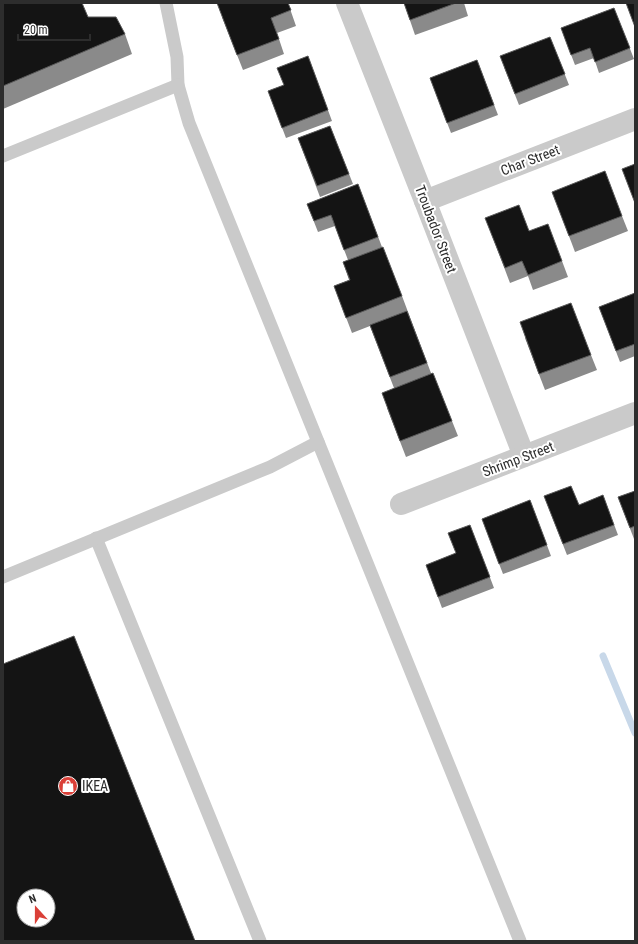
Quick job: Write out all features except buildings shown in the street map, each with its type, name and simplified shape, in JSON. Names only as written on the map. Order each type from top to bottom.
[{"type":"street","name":"Troubador Street","points":[[347,3],[426,201],[524,456]]},
{"type":"street","name":"Char Street","points":[[426,201],[635,119]]},
{"type":"street","name":"Shrimp Street","points":[[401,504],[635,413]]},
{"type":"lane","points":[[166,3],[178,57],[178,85],[189,123],[520,941]]},
{"type":"lane","points":[[3,156],[178,85]]},
{"type":"lane","points":[[3,576],[270,467],[318,442]]},
{"type":"lane","points":[[96,538],[260,941]]},
{"type":"waterway","points":[[603,656],[635,733]]},
{"type":"place","name":"IKEA","points":[[68,786]]}]
